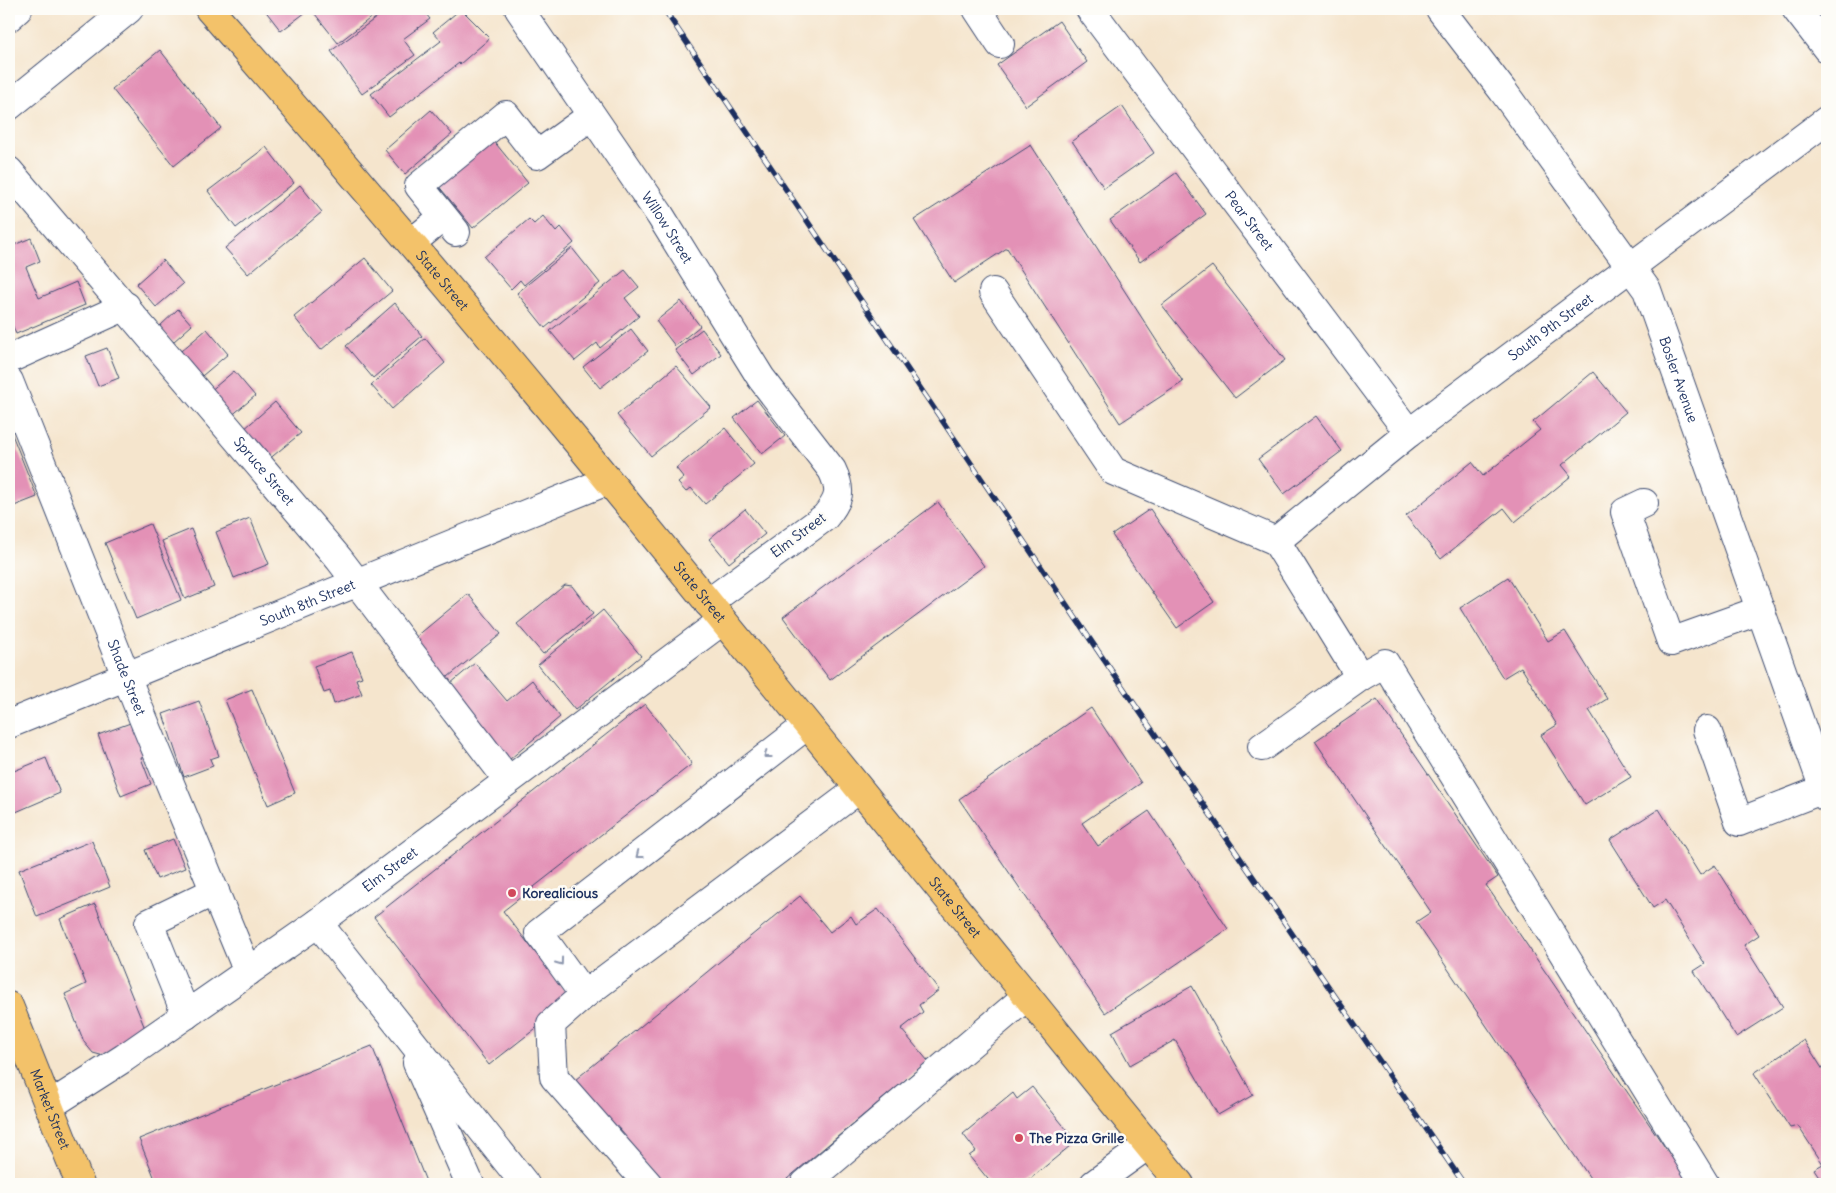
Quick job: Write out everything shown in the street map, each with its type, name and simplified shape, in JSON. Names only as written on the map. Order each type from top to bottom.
[{"type":"main road","name":"State Street","points":[[209,9],[411,243],[715,612],[1180,1184]]},
{"type":"main road","name":"Market Street","points":[[9,1006],[80,1184]]},
{"type":"street","points":[[9,17],[18,9]]},
{"type":"street","points":[[9,106],[129,9]]},
{"type":"street","name":"Willow Street","points":[[519,9],[660,215],[761,378],[815,447]]},
{"type":"street","points":[[977,9],[1000,44]]},
{"type":"street","name":"Pear Street","points":[[1090,9],[1409,433]]},
{"type":"street","name":"Bosler Avenue","points":[[1440,9],[1503,91],[1647,290],[1826,794]]},
{"type":"street","points":[[1796,9],[1827,49]]},
{"type":"street","points":[[411,243],[450,224],[419,186],[506,114],[537,155],[592,116]]},
{"type":"street","name":"South 9th Street","points":[[1276,541],[1409,433],[1827,120]]},
{"type":"street","name":"Spruce Street","points":[[9,171],[126,306],[358,583],[508,780]]},
{"type":"street","points":[[993,292],[1113,471],[1276,541],[1360,677]]},
{"type":"street","points":[[9,359],[126,306]]},
{"type":"street","name":"Shade Street","points":[[9,381],[127,678],[248,972]]},
{"type":"street","name":"Elm Street","points":[[49,1106],[186,1015],[318,923],[508,780],[715,612],[824,517],[835,505],[839,494],[838,481],[815,447]]},
{"type":"street","name":"South 8th Street","points":[[9,724],[127,678],[607,481]]},
{"type":"street","points":[[1644,503],[1625,512],[1671,642],[1761,610]]},
{"type":"street","points":[[1262,747],[1360,677],[1385,663],[1705,1184]]},
{"type":"street","points":[[584,995],[539,932],[806,726]]},
{"type":"street","points":[[1707,730],[1739,822],[1826,794]]},
{"type":"street","points":[[648,1184],[554,1078],[551,1024],[584,995],[859,789]]},
{"type":"street","points":[[186,1015],[149,923],[215,891]]},
{"type":"street","points":[[318,923],[525,1184]]},
{"type":"street","points":[[805,1184],[1027,996]]},
{"type":"street","points":[[401,1027],[470,1184]]},
{"type":"street","points":[[1094,1184],[1148,1145]]},
{"type":"building","points":[[264,9],[310,9],[281,31]]},
{"type":"building","points":[[311,9],[374,9],[377,13],[338,43]]},
{"type":"building","points":[[388,9],[422,9],[430,19],[403,39],[415,55],[362,94],[331,51]]},
{"type":"building","points":[[461,9],[490,38],[460,64],[389,117],[371,94],[441,41],[433,32]]},
{"type":"building","points":[[1059,21],[1087,62],[1026,106],[997,65]]},
{"type":"building","points":[[160,50],[221,128],[174,166],[112,89]]},
{"type":"building","points":[[1122,106],[1154,153],[1104,188],[1072,141]]},
{"type":"building","points":[[431,110],[452,134],[405,174],[385,150]]},
{"type":"building","points":[[492,139],[528,183],[473,228],[437,184]]},
{"type":"building","points":[[1031,145],[1183,382],[1120,423],[1007,248],[954,283],[914,220]]},
{"type":"building","points":[[266,147],[294,183],[236,228],[208,191]]},
{"type":"building","points":[[1176,173],[1206,214],[1140,262],[1110,220]]},
{"type":"building","points":[[300,185],[322,212],[248,274],[225,248]]},
{"type":"building","points":[[543,216],[556,232],[561,227],[574,243],[524,285],[520,280],[511,289],[484,257],[529,219],[534,224]]},
{"type":"building","points":[[31,238],[40,261],[26,267],[39,298],[76,282],[85,305],[16,334],[9,317],[9,247]]},
{"type":"building","points":[[572,248],[600,283],[545,328],[517,293]]},
{"type":"building","points":[[365,258],[392,291],[321,350],[294,317]]},
{"type":"building","points":[[163,260],[183,284],[156,307],[136,284]]},
{"type":"building","points":[[1212,266],[1285,360],[1235,398],[1162,305]]},
{"type":"building","points":[[625,270],[639,287],[625,298],[639,316],[600,348],[597,343],[575,361],[550,331]]},
{"type":"building","points":[[681,301],[700,326],[675,346],[656,321]]},
{"type":"building","points":[[395,303],[422,336],[373,378],[346,346]]},
{"type":"building","points":[[178,309],[192,325],[173,342],[159,327]]},
{"type":"building","points":[[207,329],[228,354],[196,381],[175,356]]},
{"type":"building","points":[[631,329],[648,351],[600,388],[583,367]]},
{"type":"building","points":[[702,329],[721,354],[694,375],[675,350]]},
{"type":"building","points":[[425,338],[445,363],[392,409],[371,385]]},
{"type":"building","points":[[107,348],[119,378],[98,386],[86,356]]},
{"type":"building","points":[[676,366],[711,407],[651,456],[617,415]]},
{"type":"building","points":[[234,371],[255,396],[230,417],[209,392]]},
{"type":"building","points":[[1593,372],[1626,412],[1562,465],[1571,476],[1515,522],[1504,508],[1441,559],[1406,516],[1472,462],[1483,476],[1540,430],[1533,422]]},
{"type":"building","points":[[757,400],[785,436],[762,454],[734,418]]},
{"type":"building","points":[[275,402],[301,433],[268,460],[243,430]]},
{"type":"building","points":[[1316,416],[1342,451],[1284,494],[1258,459]]},
{"type":"building","points":[[9,427],[37,497],[9,508]]},
{"type":"building","points":[[725,428],[754,464],[705,504],[691,488],[686,492],[678,483],[684,478],[676,468]]},
{"type":"building","points":[[938,502],[984,566],[830,680],[783,617]]},
{"type":"building","points":[[745,509],[765,534],[729,563],[709,539]]},
{"type":"building","points":[[1150,509],[1214,602],[1177,628],[1112,535]]},
{"type":"building","points":[[250,518],[269,564],[234,578],[216,532]]},
{"type":"building","points":[[150,524],[181,600],[136,619],[105,543]]},
{"type":"building","points":[[191,529],[214,587],[185,599],[162,541]]},
{"type":"building","points":[[1508,577],[1548,641],[1565,631],[1607,699],[1589,710],[1631,777],[1585,805],[1541,735],[1557,725],[1521,667],[1503,678],[1460,608]]},
{"type":"building","points":[[565,585],[572,586],[593,614],[543,654],[517,624]]},
{"type":"building","points":[[468,594],[501,634],[443,681],[411,641]]},
{"type":"building","points":[[603,610],[641,656],[575,710],[538,665]]},
{"type":"building","points":[[352,652],[362,677],[356,679],[362,694],[334,704],[330,691],[324,693],[314,666]]},
{"type":"building","points":[[475,663],[507,701],[532,680],[560,717],[510,759],[476,729],[444,689]]},
{"type":"building","points":[[252,689],[295,793],[268,805],[225,700]]},
{"type":"building","points":[[1377,699],[1498,877],[1486,885],[1690,1184],[1594,1184],[1416,922],[1431,912],[1315,741]]},
{"type":"building","points":[[199,701],[219,756],[210,759],[213,766],[184,777],[163,714]]},
{"type":"building","points":[[645,704],[692,764],[503,911],[572,1000],[489,1065],[374,917]]},
{"type":"building","points":[[1091,708],[1141,783],[1082,823],[1098,846],[1149,811],[1228,929],[1105,1013],[959,799]]},
{"type":"building","points":[[133,722],[147,756],[141,758],[151,784],[121,796],[98,735]]},
{"type":"building","points":[[46,758],[60,793],[9,815],[9,773]]},
{"type":"building","points":[[1659,809],[1700,875],[1715,865],[1759,935],[1744,945],[1783,1007],[1736,1037],[1694,971],[1705,964],[1665,900],[1653,908],[1610,840]]},
{"type":"building","points":[[173,839],[185,868],[157,879],[145,850]]},
{"type":"building","points":[[92,841],[110,887],[37,917],[19,870]]},
{"type":"building","points":[[800,896],[830,932],[851,916],[856,924],[878,909],[939,990],[919,1005],[923,1012],[901,1029],[928,1061],[781,1184],[660,1184],[575,1080]]},
{"type":"building","points":[[95,904],[146,1031],[104,1056],[93,1053],[84,1042],[65,994],[86,984],[60,919]]},
{"type":"building","points":[[1192,986],[1253,1095],[1218,1115],[1175,1040],[1130,1065],[1112,1032]]},
{"type":"building","points":[[1804,1040],[1827,1076],[1827,1184],[1824,1184],[1814,1169],[1823,1164],[1798,1126],[1790,1128],[1754,1073]]},
{"type":"building","points":[[372,1046],[427,1184],[157,1184],[139,1139]]},
{"type":"building","name":"The Pizza Grille","points":[[1032,1087],[1076,1141],[1024,1184],[992,1184],[969,1156],[976,1151],[963,1134],[1013,1093],[1017,1099]]},
{"type":"railway","points":[[664,9],[1100,654],[1464,1184]]},
{"type":"place","name":"Korealicious","points":[[512,893]]},
{"type":"place","name":"The Pizza Grille","points":[[1019,1138]]}]
